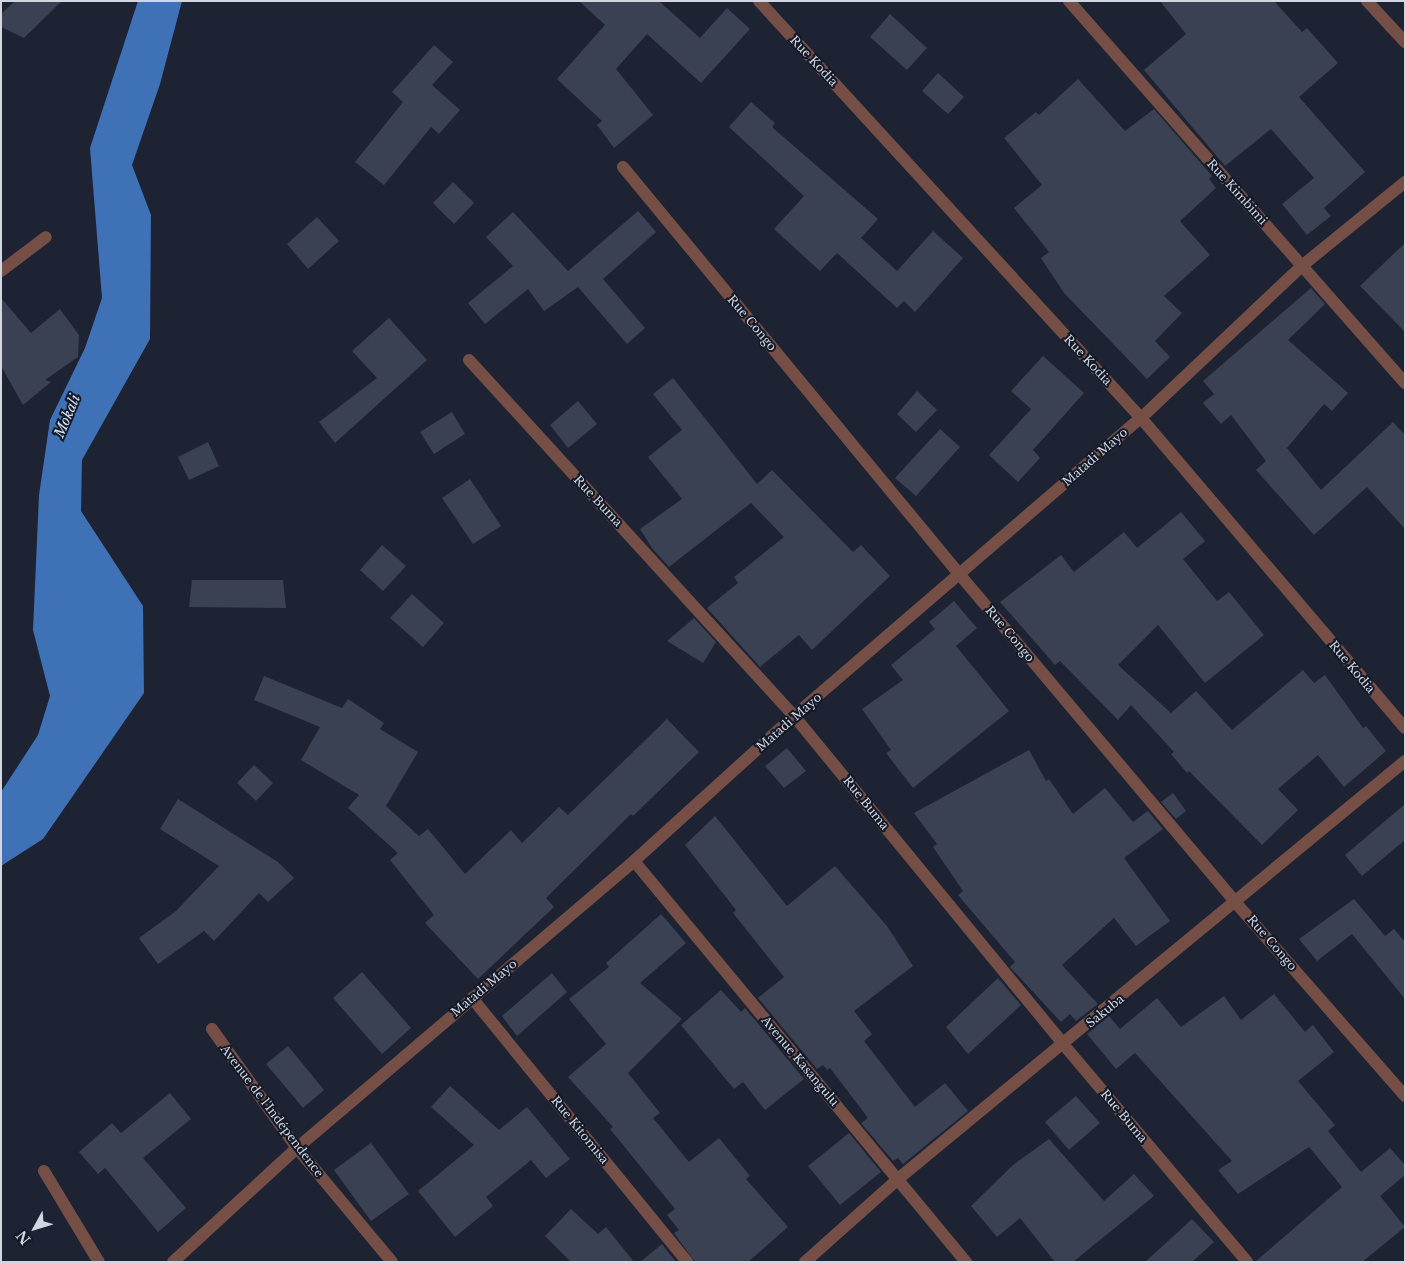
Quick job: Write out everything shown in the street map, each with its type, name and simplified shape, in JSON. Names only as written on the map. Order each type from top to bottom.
[{"type":"street","name":"Rue Kodia","points":[[759,1],[1141,418],[1405,728]]},
{"type":"street","name":"Rue Kimbimi","points":[[1069,1],[1405,383]]},
{"type":"street","points":[[1368,1],[1405,42]]},
{"type":"street","name":"Rue Congo","points":[[623,167],[960,575],[1236,902],[1405,1096]]},
{"type":"street","name":"Matadi Mayo","points":[[173,1262],[297,1148],[634,861],[794,716],[1141,418],[1303,266],[1405,182]]},
{"type":"street","points":[[1,271],[46,237]]},
{"type":"street","name":"Rue Buma","points":[[469,360],[794,716],[1064,1044],[1247,1262]]},
{"type":"street","name":"Sakuba","points":[[805,1262],[898,1179],[1236,902],[1405,760]]},
{"type":"street","name":"Avenue Kasangulu","points":[[634,861],[966,1262]]},
{"type":"street","name":"Rue Kitomisa","points":[[472,998],[687,1262]]},
{"type":"street","name":"Avenue de l'Indépendence","points":[[212,1029],[297,1148],[392,1262]]},
{"type":"street","points":[[44,1170],[100,1262]]},
{"type":"water","name":"Mokali","points":[[138,1],[182,1],[160,84],[132,165],[151,215],[150,339],[82,460],[81,511],[143,606],[144,693],[43,839],[1,866],[1,792],[38,735],[50,696],[33,630],[39,495],[50,420],[85,348],[102,298],[90,148]]},
{"type":"building","points":[[15,1],[62,1],[24,38],[1,27],[1,14]]},
{"type":"building","points":[[579,1],[659,1],[700,38],[727,8],[750,29],[701,83],[647,34],[616,69],[653,115],[614,148],[597,125],[602,121],[557,79],[605,25]]},
{"type":"building","points":[[1160,1],[1274,1],[1302,32],[1307,28],[1338,63],[1299,97],[1365,172],[1324,208],[1331,216],[1307,235],[1282,204],[1314,178],[1271,129],[1225,166],[1144,70],[1186,34]]},
{"type":"building","points":[[890,14],[927,48],[907,70],[870,37]]},
{"type":"building","points":[[434,45],[453,62],[432,85],[460,110],[439,134],[431,127],[384,185],[355,162],[403,102],[392,92]]},
{"type":"building","points":[[938,73],[964,97],[948,114],[922,91]]},
{"type":"building","points":[[1078,79],[1125,131],[1154,109],[1212,176],[1209,179],[1216,188],[1180,221],[1210,255],[1164,296],[1182,313],[1155,341],[1170,357],[1147,379],[1064,293],[1041,258],[1049,252],[1014,208],[1042,185],[1004,138],[1036,112],[1039,115]]},
{"type":"building","points":[[751,102],[775,123],[772,127],[878,219],[861,238],[897,271],[933,231],[963,258],[915,312],[904,301],[897,308],[837,253],[820,271],[774,229],[804,196],[729,127]]},
{"type":"building","points":[[453,182],[474,203],[454,224],[433,203]]},
{"type":"building","points":[[638,211],[656,232],[603,279],[645,328],[627,344],[578,287],[544,311],[528,289],[485,324],[468,303],[513,266],[486,237],[513,212],[568,271]]},
{"type":"building","points":[[317,217],[339,241],[308,269],[287,244]]},
{"type":"building","points":[[1405,243],[1405,332],[1360,286]]},
{"type":"building","points":[[1311,288],[1325,304],[1288,340],[1348,393],[1332,411],[1324,404],[1287,448],[1321,490],[1393,422],[1405,435],[1405,529],[1367,487],[1314,535],[1256,470],[1266,461],[1231,415],[1221,424],[1203,403],[1214,394],[1203,381]]},
{"type":"building","points":[[1,298],[31,333],[60,309],[79,335],[78,357],[45,380],[51,382],[23,405],[1,366]]},
{"type":"building","points":[[389,318],[427,360],[335,443],[319,422],[377,378],[352,351]]},
{"type":"building","points":[[1043,356],[1084,393],[1033,450],[1040,458],[1018,482],[989,455],[1031,409],[1011,391]]},
{"type":"building","points":[[673,378],[757,484],[772,470],[853,552],[861,545],[890,576],[812,650],[799,635],[760,667],[707,608],[738,583],[734,577],[784,537],[751,503],[669,567],[652,548],[640,529],[682,499],[648,457],[682,430],[653,394]]},
{"type":"building","points":[[917,391],[937,410],[916,432],[897,414]]},
{"type":"building","points":[[578,401],[597,424],[568,448],[550,425]]},
{"type":"building","points":[[452,412],[465,434],[434,454],[420,432]]},
{"type":"building","points":[[940,429],[960,447],[916,496],[895,478]]},
{"type":"building","points":[[208,442],[219,466],[189,480],[178,457]]},
{"type":"building","points":[[470,479],[501,526],[473,544],[442,498]]},
{"type":"building","points":[[1181,512],[1205,541],[1183,559],[1217,601],[1229,592],[1264,635],[1205,683],[1158,625],[1118,665],[1171,713],[1196,691],[1232,730],[1303,670],[1314,683],[1325,675],[1363,728],[1366,726],[1386,751],[1344,787],[1318,755],[1278,789],[1298,810],[1262,845],[1189,771],[1187,773],[1171,754],[1174,752],[1131,705],[1118,720],[1060,661],[1055,665],[1000,602],[1061,555],[1074,572],[1124,532],[1137,548]]},
{"type":"building","points":[[382,545],[406,566],[383,591],[360,570]]},
{"type":"building","points":[[192,580],[283,580],[286,608],[189,607]]},
{"type":"building","points":[[412,594],[444,623],[423,647],[390,618]]},
{"type":"building","points":[[954,601],[977,628],[956,646],[1009,711],[913,788],[886,753],[891,750],[862,709],[903,680],[891,665],[935,629],[929,622]]},
{"type":"building","points":[[694,618],[716,642],[703,663],[667,641]]},
{"type":"building","points":[[264,676],[342,708],[348,699],[384,723],[380,729],[418,752],[386,806],[419,836],[428,829],[465,874],[511,830],[522,843],[559,807],[568,815],[667,719],[699,752],[633,816],[631,814],[546,898],[554,907],[478,979],[425,923],[434,915],[390,860],[398,853],[348,808],[359,795],[301,760],[320,727],[254,700]]},
{"type":"building","points":[[787,748],[806,771],[784,788],[765,766]]},
{"type":"building","points":[[1029,750],[1046,781],[1049,779],[1073,814],[1105,788],[1133,822],[1148,811],[1163,829],[1124,858],[1170,921],[1136,946],[1114,918],[1062,965],[1098,1004],[1076,1021],[1070,1014],[1061,1022],[1010,967],[1015,962],[958,895],[963,891],[933,847],[937,844],[914,813]]},
{"type":"building","points":[[254,765],[273,783],[256,801],[237,783]]},
{"type":"building","points":[[1173,793],[1186,811],[1176,819],[1161,802]]},
{"type":"building","points":[[178,799],[278,862],[294,878],[268,902],[259,893],[214,941],[204,931],[158,964],[139,938],[176,911],[219,866],[160,829]]},
{"type":"building","points":[[1405,804],[1405,840],[1362,876],[1345,855]]},
{"type":"building","points":[[715,816],[787,906],[835,866],[887,926],[913,966],[854,1011],[872,1034],[864,1041],[915,1107],[945,1083],[968,1111],[903,1164],[898,1158],[893,1161],[861,1123],[868,1118],[830,1068],[827,1070],[823,1065],[817,1069],[758,998],[784,977],[733,913],[736,910],[685,845]]},
{"type":"building","points":[[1354,899],[1385,936],[1394,929],[1405,942],[1405,999],[1352,934],[1317,961],[1299,939]]},
{"type":"building","points":[[661,914],[686,943],[640,983],[682,1019],[628,1073],[660,1113],[653,1118],[689,1162],[719,1138],[750,1176],[746,1179],[788,1227],[748,1262],[695,1262],[674,1233],[679,1230],[667,1215],[675,1209],[610,1129],[613,1127],[568,1077],[606,1044],[569,999],[609,967],[606,963]]},
{"type":"building","points":[[362,972],[411,1028],[382,1054],[333,998]]},
{"type":"building","points":[[552,973],[567,992],[517,1036],[502,1016]]},
{"type":"building","points":[[998,978],[1021,1005],[968,1054],[946,1027]]},
{"type":"building","points":[[721,990],[741,1012],[745,1008],[804,1079],[765,1110],[743,1082],[734,1089],[681,1025]]},
{"type":"building","points":[[1274,994],[1305,1032],[1313,1025],[1334,1052],[1298,1081],[1335,1125],[1328,1131],[1361,1172],[1390,1148],[1405,1165],[1405,1175],[1380,1196],[1405,1227],[1362,1262],[1255,1262],[1342,1187],[1309,1147],[1238,1194],[1218,1170],[1232,1161],[1135,1053],[1116,1069],[1087,1034],[1109,1016],[1120,1029],[1157,998],[1181,1027],[1224,996],[1241,1020]]},
{"type":"building","points":[[288,1046],[324,1090],[303,1108],[266,1064]]},
{"type":"building","points":[[450,1086],[499,1130],[527,1107],[570,1159],[546,1178],[531,1160],[486,1197],[493,1206],[455,1237],[418,1191],[474,1145],[431,1107]]},
{"type":"building","points":[[170,1093],[191,1119],[143,1158],[186,1208],[158,1232],[105,1168],[98,1174],[79,1152],[112,1123],[121,1133]]},
{"type":"building","points":[[1076,1096],[1100,1123],[1069,1150],[1045,1122]]},
{"type":"building","points":[[849,1133],[881,1172],[840,1205],[808,1166]]},
{"type":"building","points":[[1049,1139],[1104,1201],[1134,1174],[1154,1196],[1073,1262],[1055,1262],[1020,1218],[997,1237],[971,1206],[1013,1165]]},
{"type":"building","points":[[371,1143],[409,1194],[371,1221],[334,1170]]},
{"type":"building","points":[[571,1209],[598,1234],[606,1227],[634,1262],[571,1262],[545,1236]]},
{"type":"building","points":[[1192,1219],[1214,1242],[1192,1262],[1145,1262]]},
{"type":"building","points":[[662,1244],[676,1262],[640,1262]]}]
